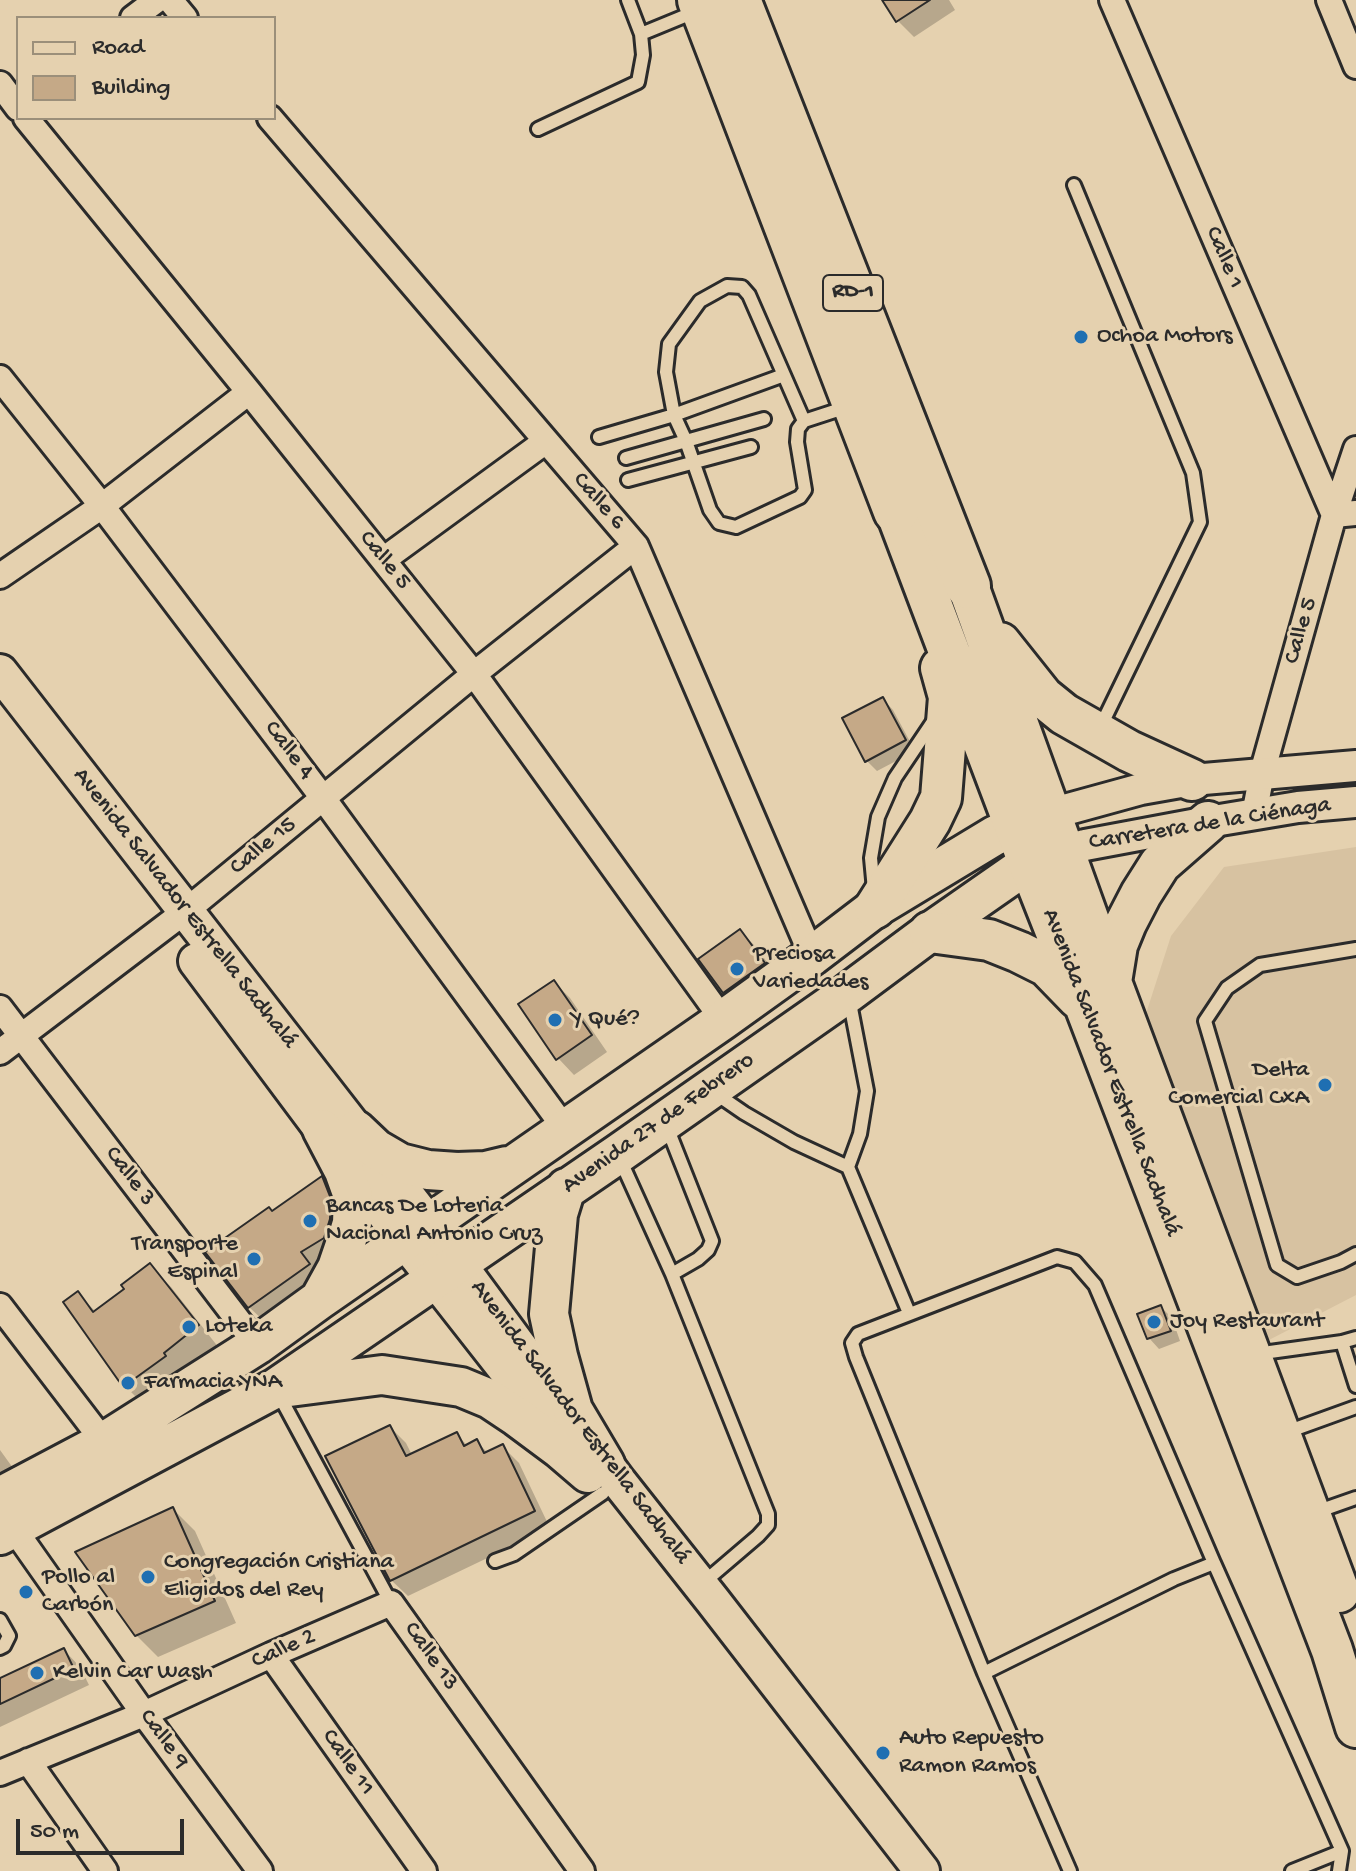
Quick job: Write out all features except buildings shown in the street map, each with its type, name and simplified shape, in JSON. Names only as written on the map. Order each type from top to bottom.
[{"type":"highway","name":"RD-1","points":[[714,3],[855,404],[896,511]]},
{"type":"highway","name":"RD-1","points":[[714,3],[968,586]]},
{"type":"highway","points":[[875,908],[930,821],[941,798],[949,697],[896,511]]},
{"type":"highway","name":"Avenida Salvador Estrella Sadhalá","points":[[896,511],[1032,820],[1099,995],[1296,1519],[1356,1727]]},
{"type":"highway","points":[[968,586],[995,636],[1043,697],[1097,734],[1192,780]]},
{"type":"highway","name":"Avenida Salvador Estrella Sadhalá","points":[[968,586],[1032,820]]},
{"type":"highway","points":[[930,932],[989,940],[1047,966],[1099,995],[1126,923],[1160,864],[1208,822]]},
{"type":"highway","name":"Avenida Salvador Estrella Sadhalá","points":[[1099,995],[1251,1357],[1266,1440]]},
{"type":"highway","name":"Avenida Salvador Estrella Sadhalá","points":[[1296,1519],[1356,1637]]},
{"type":"main road","name":"Avenida Salvador Estrella Sadhalá","points":[[0,672],[178,917],[896,1871]]},
{"type":"main road","name":"Avenida Salvador Estrella Sadhalá","points":[[0,707],[178,917]]},
{"type":"main road","name":"Avenida 27 de Febrero","points":[[5,1520],[104,1442],[257,1345],[723,1020],[875,908],[994,836],[1032,820]]},
{"type":"main road","name":"Avenida 27 de Febrero","points":[[5,1520],[276,1388],[618,1154],[930,932],[1046,857]]},
{"type":"main road","points":[[339,1130],[400,1163],[428,1170],[486,1171],[514,1164]]},
{"type":"main road","points":[[319,1300],[337,1268],[352,1223],[353,1196],[344,1171],[339,1130]]},
{"type":"main road","points":[[566,1188],[558,1214],[549,1314],[573,1410],[598,1477]]},
{"type":"main road","points":[[276,1388],[382,1375],[461,1387],[490,1399],[598,1477]]},
{"type":"main road","name":"Avenida Salvador Estrella Sadhalá","points":[[598,1477],[701,1585],[922,1871]]},
{"type":"street","points":[[136,16],[157,0]]},
{"type":"street","points":[[170,0],[183,16]]},
{"type":"street","name":"Calle 1","points":[[1112,0],[1345,514]]},
{"type":"street","points":[[1329,0],[1356,66]]},
{"type":"street","name":"Calle 5","points":[[0,84],[16,112]]},
{"type":"street","name":"Calle 5","points":[[23,120],[249,392],[474,674],[723,1020]]},
{"type":"street","name":"Calle 6","points":[[272,120],[636,546],[812,956]]},
{"type":"street","name":"Calle 4","points":[[0,378],[102,506],[323,798],[566,1130]]},
{"type":"street","points":[[0,576],[102,506],[249,392]]},
{"type":"street","points":[[383,560],[546,441]]},
{"type":"street","name":"Calle 5","points":[[1254,815],[1262,773],[1345,514],[1356,449]]},
{"type":"street","name":"Calle 15","points":[[0,1052],[178,917],[474,674],[636,546]]},
{"type":"street","name":"Carretera de la Ciénaga","points":[[1032,820],[1141,789],[1192,780],[1356,766]]},
{"type":"street","name":"Carretera de la Ciénaga","points":[[1046,857],[1085,845],[1208,822],[1298,807],[1356,802]]},
{"type":"street","name":"Calle 3","points":[[0,1008],[257,1345]]},
{"type":"street","points":[[0,1306],[104,1442]]},
{"type":"street","name":"Calle 9","points":[[5,1520],[260,1871]]},
{"type":"street","name":"Calle 2","points":[[0,1773],[144,1714],[391,1603]]},
{"type":"street","name":"Calle 13","points":[[391,1603],[582,1871]]},
{"type":"street","name":"Calle 11","points":[[271,1655],[424,1871]]},
{"type":"street","points":[[28,1761],[105,1871]]},
{"type":"lane","points":[[538,129],[638,82],[643,55],[641,34],[628,0]]},
{"type":"lane","points":[[641,34],[714,3]]},
{"type":"lane","points":[[1074,185],[1193,473],[1200,522],[1097,734]]},
{"type":"lane","points":[[804,421],[749,295],[742,287],[727,286],[700,301],[669,344],[666,372],[674,415],[710,510],[719,523],[736,527],[800,497],[804,493],[798,429],[804,421],[855,404]]},
{"type":"lane","points":[[599,437],[674,415],[784,375]]},
{"type":"lane","points":[[626,458],[764,419]]},
{"type":"lane","points":[[628,480],[751,447]]},
{"type":"lane","points":[[1356,949],[1260,965],[1227,988],[1205,1021],[1277,1265],[1297,1277],[1356,1254]]},
{"type":"lane","points":[[848,993],[867,1091],[860,1134],[848,1167]]},
{"type":"lane","points":[[709,1089],[794,1142],[848,1167],[909,1313]]},
{"type":"lane","points":[[664,1121],[712,1241],[708,1250],[672,1274]]},
{"type":"lane","points":[[618,1154],[672,1274],[768,1514],[768,1525],[758,1536],[701,1585]]},
{"type":"lane","points":[[1070,1871],[984,1673],[852,1343],[858,1334],[1057,1257],[1075,1262],[1095,1285],[1342,1851],[1339,1871]]},
{"type":"lane","points":[[1251,1357],[1356,1338]]},
{"type":"lane","points":[[1342,1342],[1356,1386]]},
{"type":"lane","name":"Calle 13","points":[[276,1388],[391,1603]]},
{"type":"lane","points":[[1266,1440],[1356,1407]]},
{"type":"lane","points":[[495,1561],[525,1547],[598,1477]]},
{"type":"lane","points":[[1296,1519],[1356,1498]]},
{"type":"lane","points":[[984,1673],[1174,1579],[1214,1563]]},
{"type":"lane","points":[[0,1620],[9,1636],[0,1648]]},
{"type":"lane","points":[[1292,1871],[1342,1851]]},
{"type":"shaded area","points":[[1356,847],[1356,1295],[1267,1341],[1142,1026],[1171,936],[1224,867]]},
{"type":"place","name":"Ochoa Motors","points":[[1081,337]]},
{"type":"place","name":"Preciosa Variedades","points":[[737,969]]},
{"type":"place","name":"Y Qué?","points":[[555,1020]]},
{"type":"place","name":"Delta Comercial CxA","points":[[1325,1085]]},
{"type":"place","name":"Bancas De Loteria Nacional Antonio Cruz","points":[[310,1221]]},
{"type":"place","name":"Transporte Espinal","points":[[254,1259]]},
{"type":"place","name":"Joy Restaurant","points":[[1154,1322]]},
{"type":"place","name":"Loteka","points":[[189,1327]]},
{"type":"place","name":"Farmacia YNA","points":[[128,1383]]},
{"type":"place","name":"Congregación Cristiana Eligidos del Rey","points":[[148,1577]]},
{"type":"place","name":"Pollo al Carbón","points":[[26,1592]]},
{"type":"place","name":"Kelvin Car Wash","points":[[37,1673]]},
{"type":"place","name":"Auto Repuesto Ramon Ramos","points":[[883,1753]]}]
